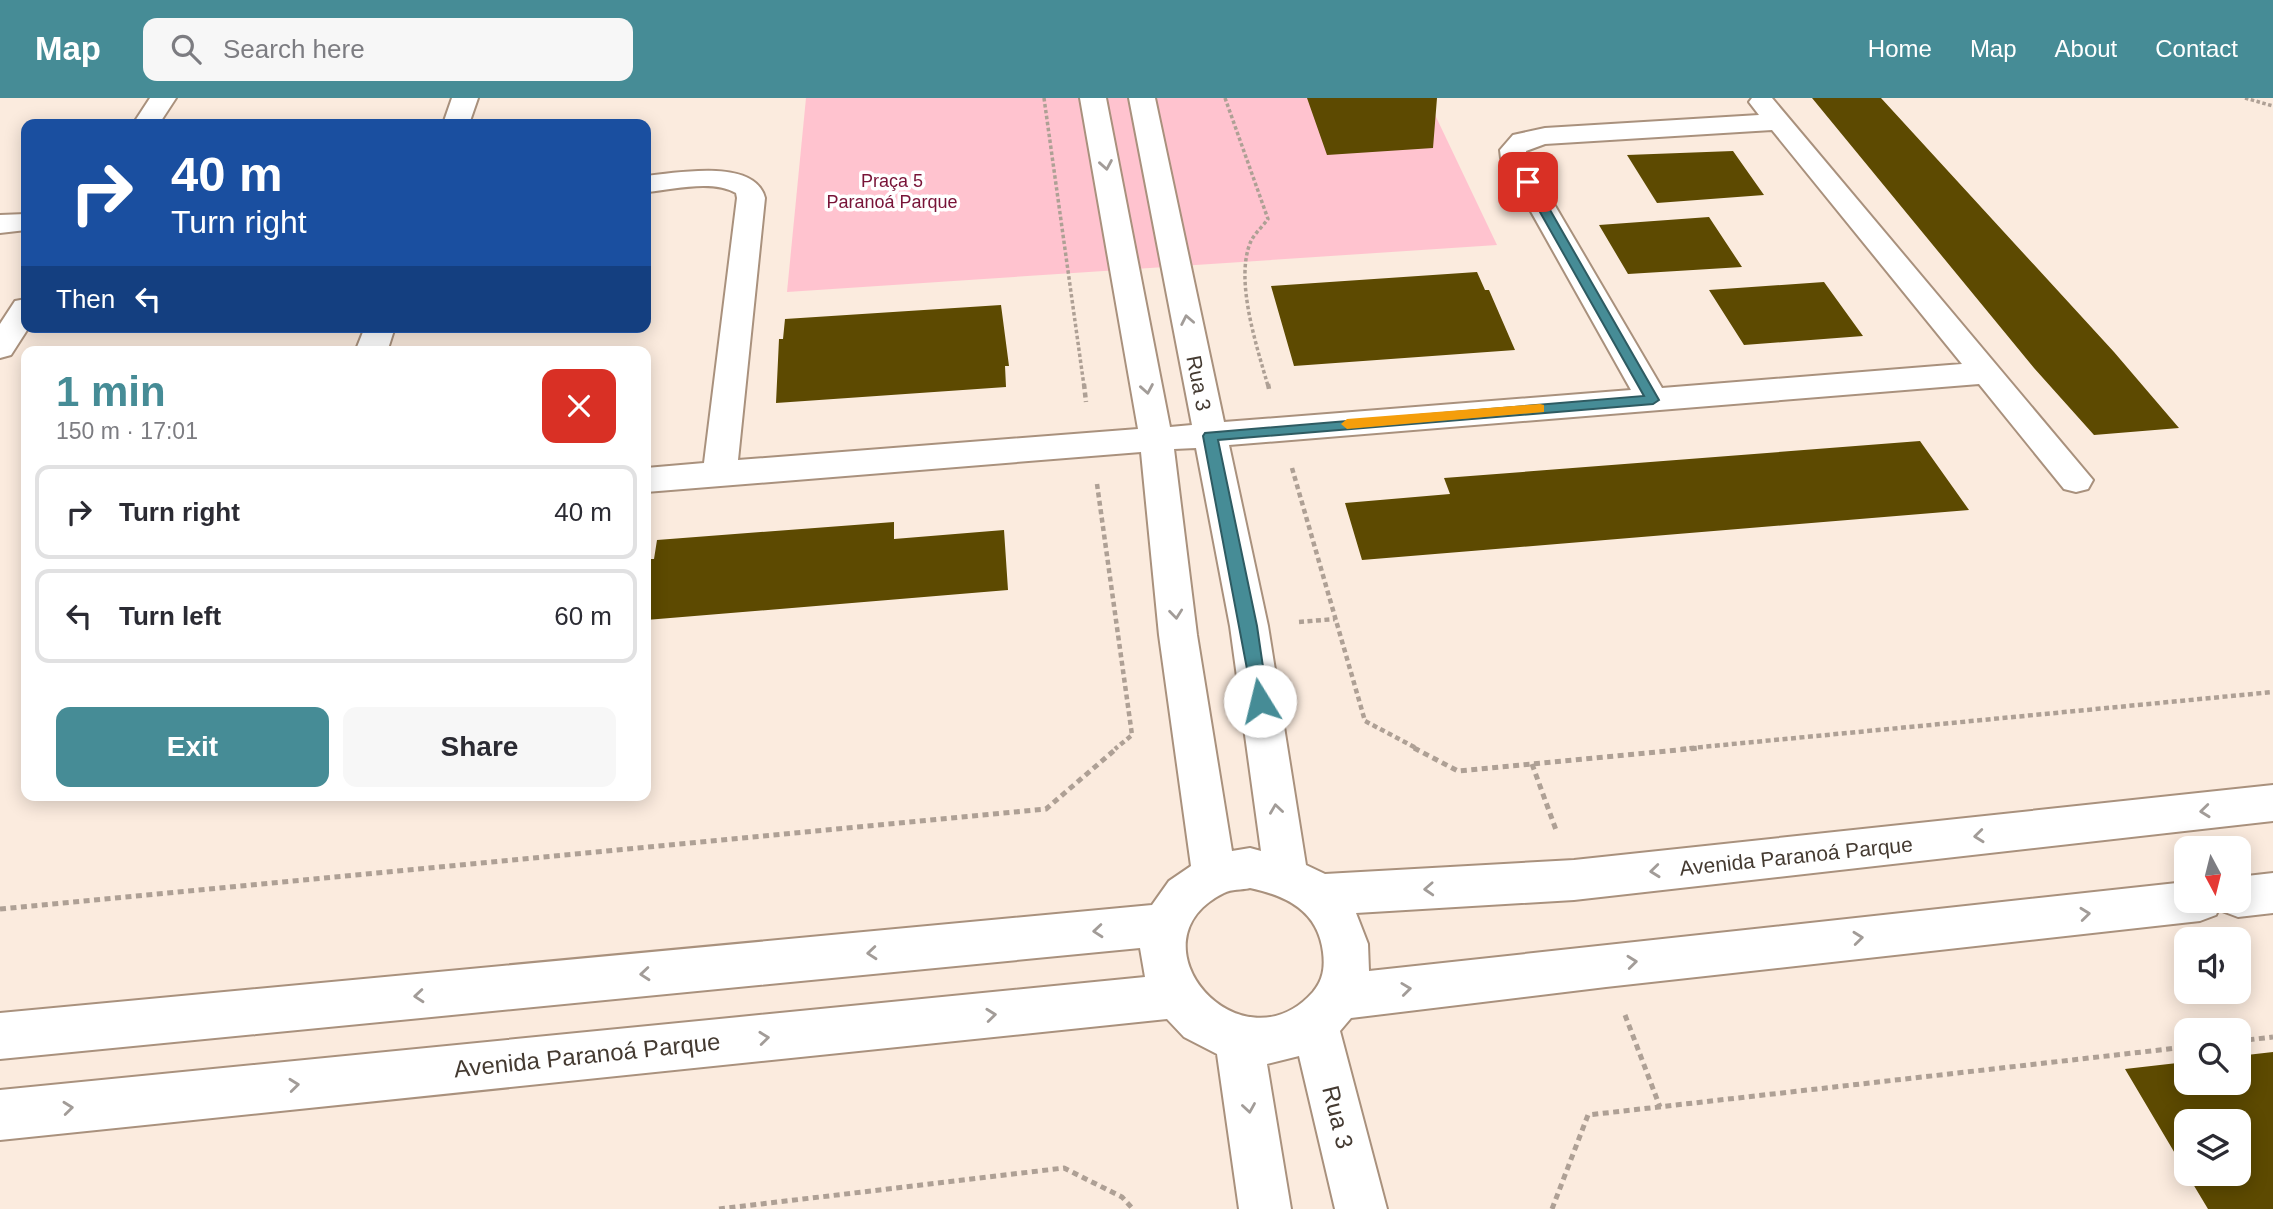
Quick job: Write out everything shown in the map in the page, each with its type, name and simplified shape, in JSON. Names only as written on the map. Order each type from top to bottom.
[{"type":"street","points":[[149,119],[163,98]]},
{"type":"street","points":[[458,119],[466,98]]},
{"type":"street","points":[[1093,98],[1156,439],[1178,635],[1214,875]]},
{"type":"street","name":"Rua 3","points":[[1142,98],[1302,886]]},
{"type":"street","points":[[1758,98],[2076,480]]},
{"type":"street","points":[[1653,400],[1514,158],[1513,150],[1517,143],[1545,136],[1779,122]]},
{"type":"street","points":[[651,184],[728,180],[742,183],[749,189],[751,198],[720,473]]},
{"type":"street","points":[[0,224],[21,222]]},
{"type":"street","points":[[0,348],[21,316]]},
{"type":"street","points":[[651,480],[1091,442],[1210,436],[1987,373]]},
{"type":"street","name":"Avenida Paranoá Parque","points":[[1302,886],[1574,880],[2273,803]]},
{"type":"street","points":[[1327,1011],[1348,962],[1340,925],[1302,886],[1250,868],[1214,875],[1184,895],[1166,925],[1162,961],[1175,996],[1202,1025],[1239,1041],[1280,1041],[1327,1011],[1606,965],[2174,904]]},
{"type":"street","points":[[2251,896],[2273,893]]},
{"type":"street","points":[[0,1036],[1166,925]]},
{"type":"street","name":"Avenida Paranoá Parque","points":[[0,1115],[1175,996]]},
{"type":"street","name":"Rua 3","points":[[1327,1011],[1361,1209]]},
{"type":"street","points":[[1239,1041],[1265,1209]]},
{"type":"path","points":[[0,909],[1046,809],[1132,735],[1044,98]]},
{"type":"path","points":[[1225,98],[1268,219],[1251,241],[1247,266],[1251,324],[1365,721],[1458,771],[2273,692]]},
{"type":"path","points":[[2245,98],[2273,106]]},
{"type":"path","points":[[1532,764],[1574,880]]},
{"type":"path","points":[[1606,965],[1660,1107]]},
{"type":"path","points":[[2251,1040],[2273,1037]]},
{"type":"path","points":[[1552,1209],[1587,1115],[2174,1048]]},
{"type":"path","points":[[719,1209],[1064,1168],[1122,1196],[1132,1209]]},
{"type":"green space","name":"Praça 5 Paranoá Parque","points":[[806,98],[1427,98],[1497,245],[787,292]]},
{"type":"building","points":[[1307,98],[1437,98],[1433,148],[1327,155]]},
{"type":"building","points":[[1812,98],[1881,98],[2114,352],[2179,428],[2094,435],[2034,368]]},
{"type":"building","points":[[1733,151],[1764,195],[1657,203],[1627,155]]},
{"type":"building","points":[[1709,217],[1742,267],[1628,274],[1599,225]]},
{"type":"building","points":[[1477,272],[1485,290],[1489,290],[1515,350],[1294,366],[1271,286]]},
{"type":"building","points":[[1824,282],[1863,336],[1744,345],[1709,290]]},
{"type":"building","points":[[1001,305],[1009,366],[1005,366],[1006,387],[776,403],[779,339],[783,339],[785,319]]},
{"type":"building","points":[[1920,441],[1969,510],[1362,560],[1345,503],[1450,494],[1444,478]]},
{"type":"building","points":[[894,522],[894,539],[1004,530],[1008,590],[651,620],[651,559],[654,559],[657,540]]},
{"type":"building","points":[[2273,1052],[2273,1209],[2208,1209],[2194,1186],[2251,1186],[2251,1109],[2174,1109],[2174,1152],[2125,1069],[2174,1063],[2174,1095],[2251,1095],[2251,1055]]},
{"type":"slow traffic","points":[[1347,424],[1540,408]]},
{"type":"route","points":[[1260,701],[1249,626],[1210,436],[1653,400],[1528,182]]}]
